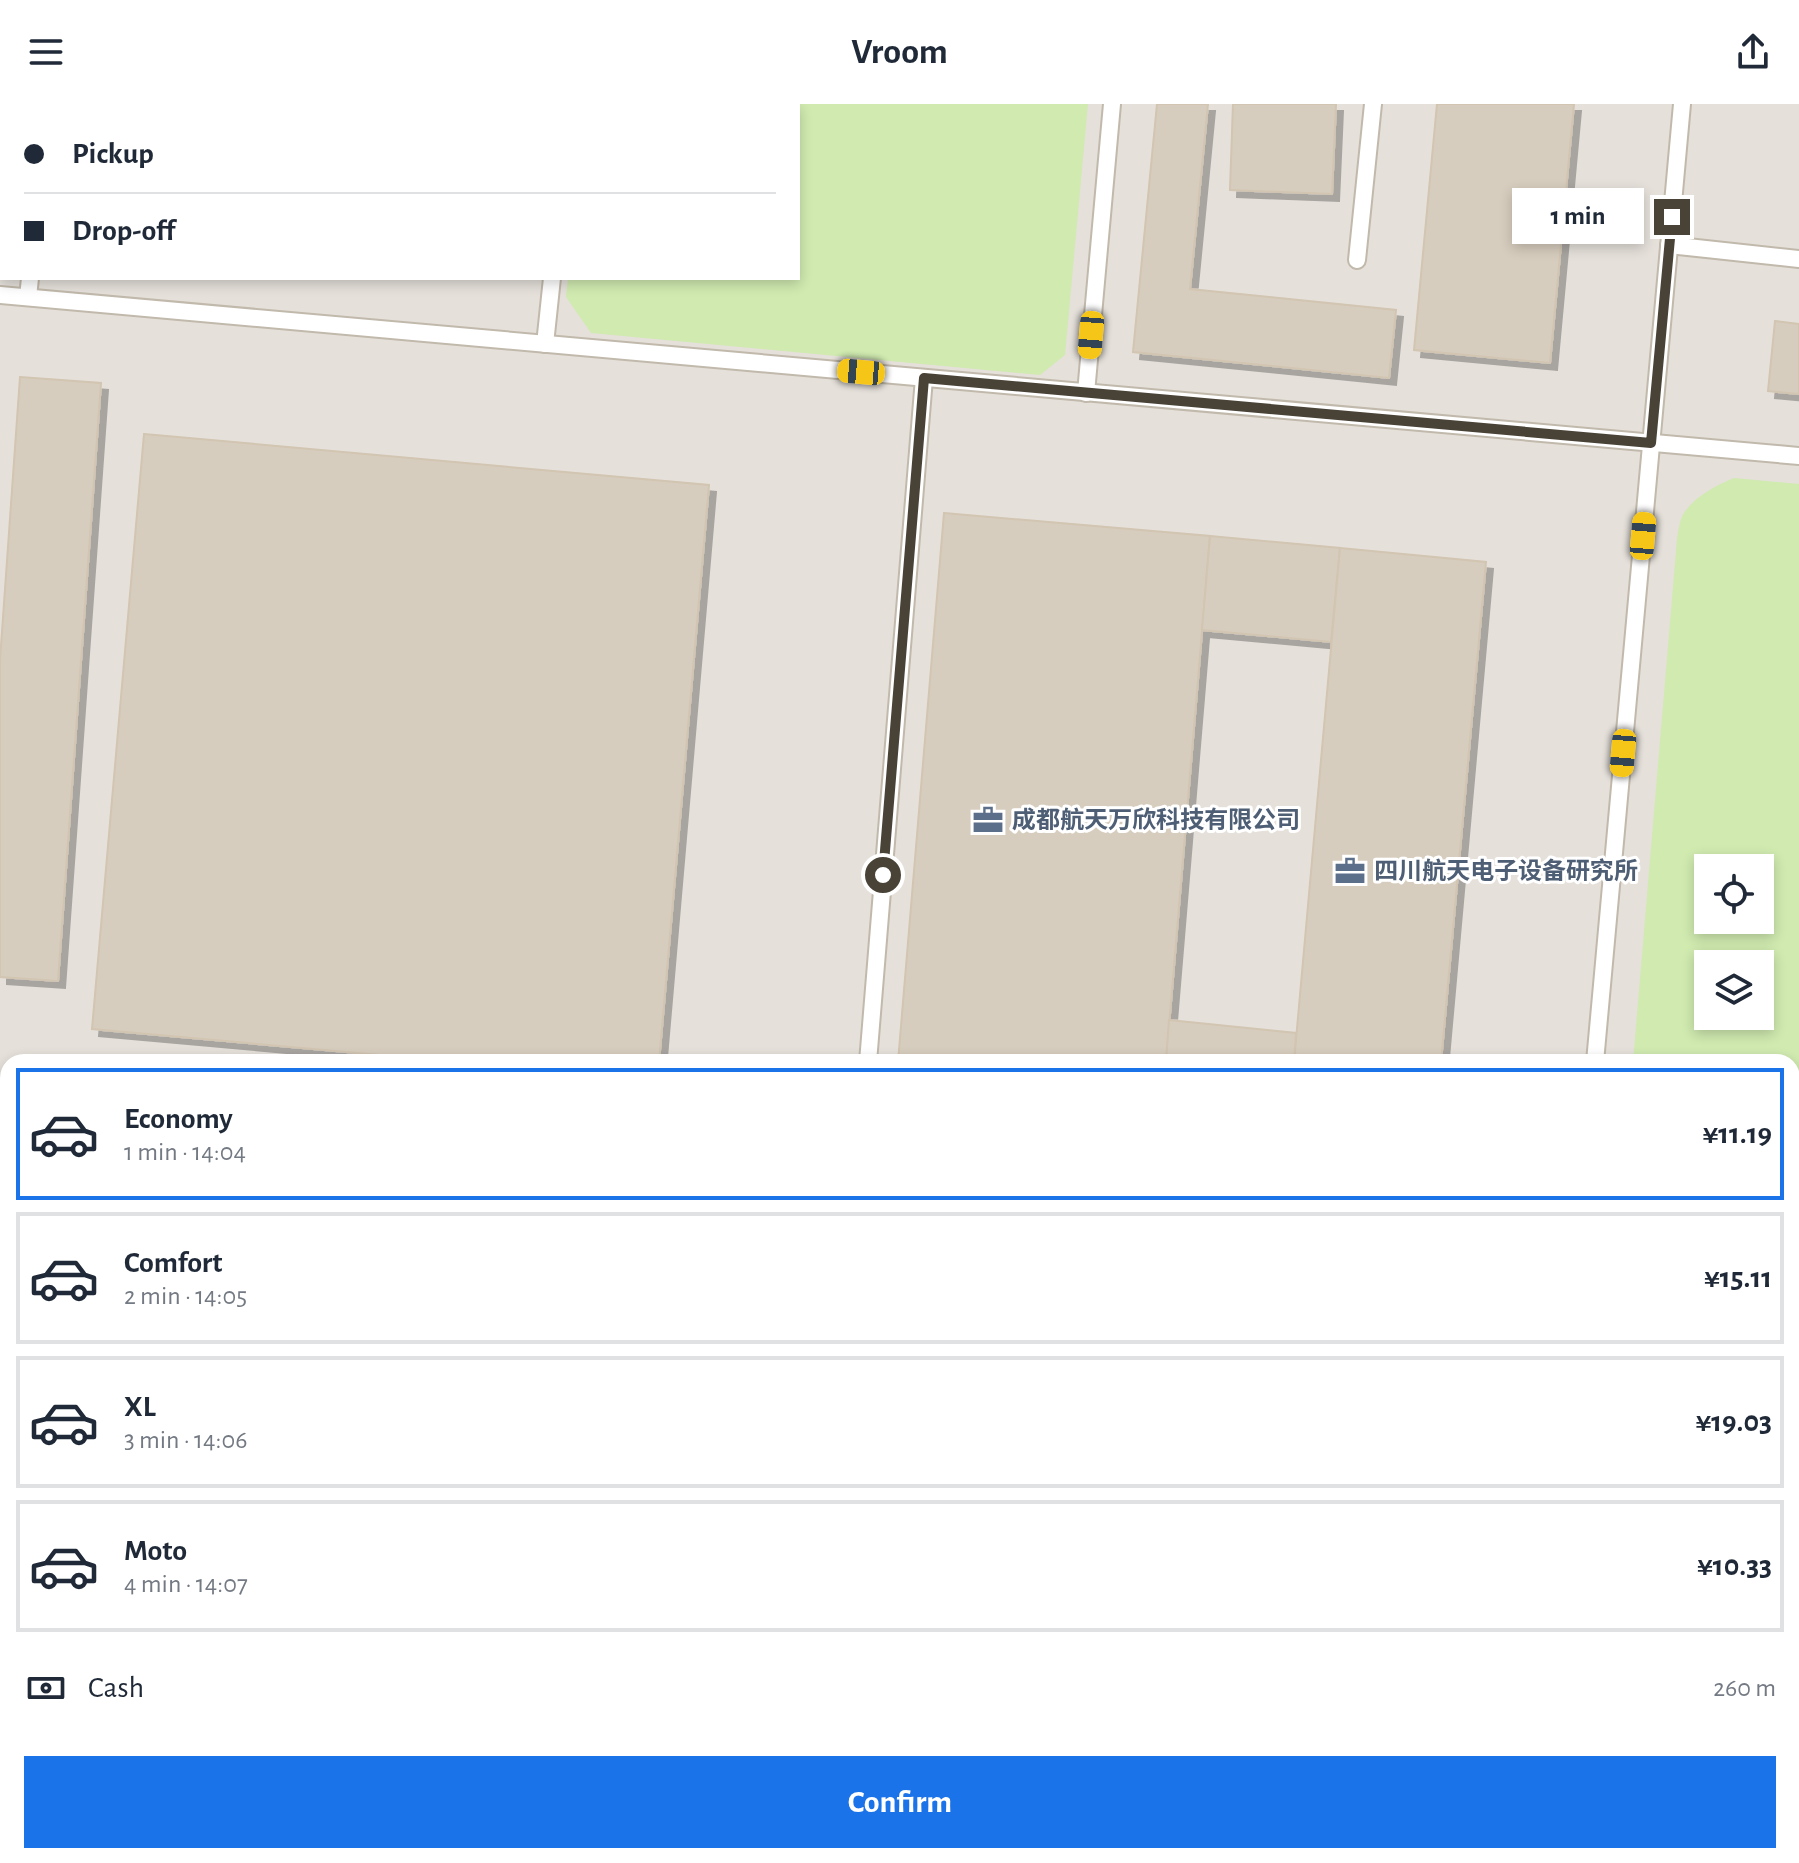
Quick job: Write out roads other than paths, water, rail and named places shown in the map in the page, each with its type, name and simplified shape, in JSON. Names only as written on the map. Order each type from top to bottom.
[{"type":"lane","points":[[1086,393],[1112,104]]},
{"type":"lane","points":[[1357,260],[1373,104]]},
{"type":"lane","points":[[1596,1054],[1682,104]]},
{"type":"lane","points":[[1669,245],[1799,259]]},
{"type":"lane","points":[[28,297],[30,280]]},
{"type":"lane","points":[[545,344],[552,280]]},
{"type":"lane","points":[[0,295],[1799,456]]},
{"type":"lane","points":[[869,1054],[924,378]]},
{"type":"place","name":"成都航天万欣科技有限公司","points":[[988,820]]},
{"type":"place","name":"四川航天电子设备研究所","points":[[1350,871]]}]
